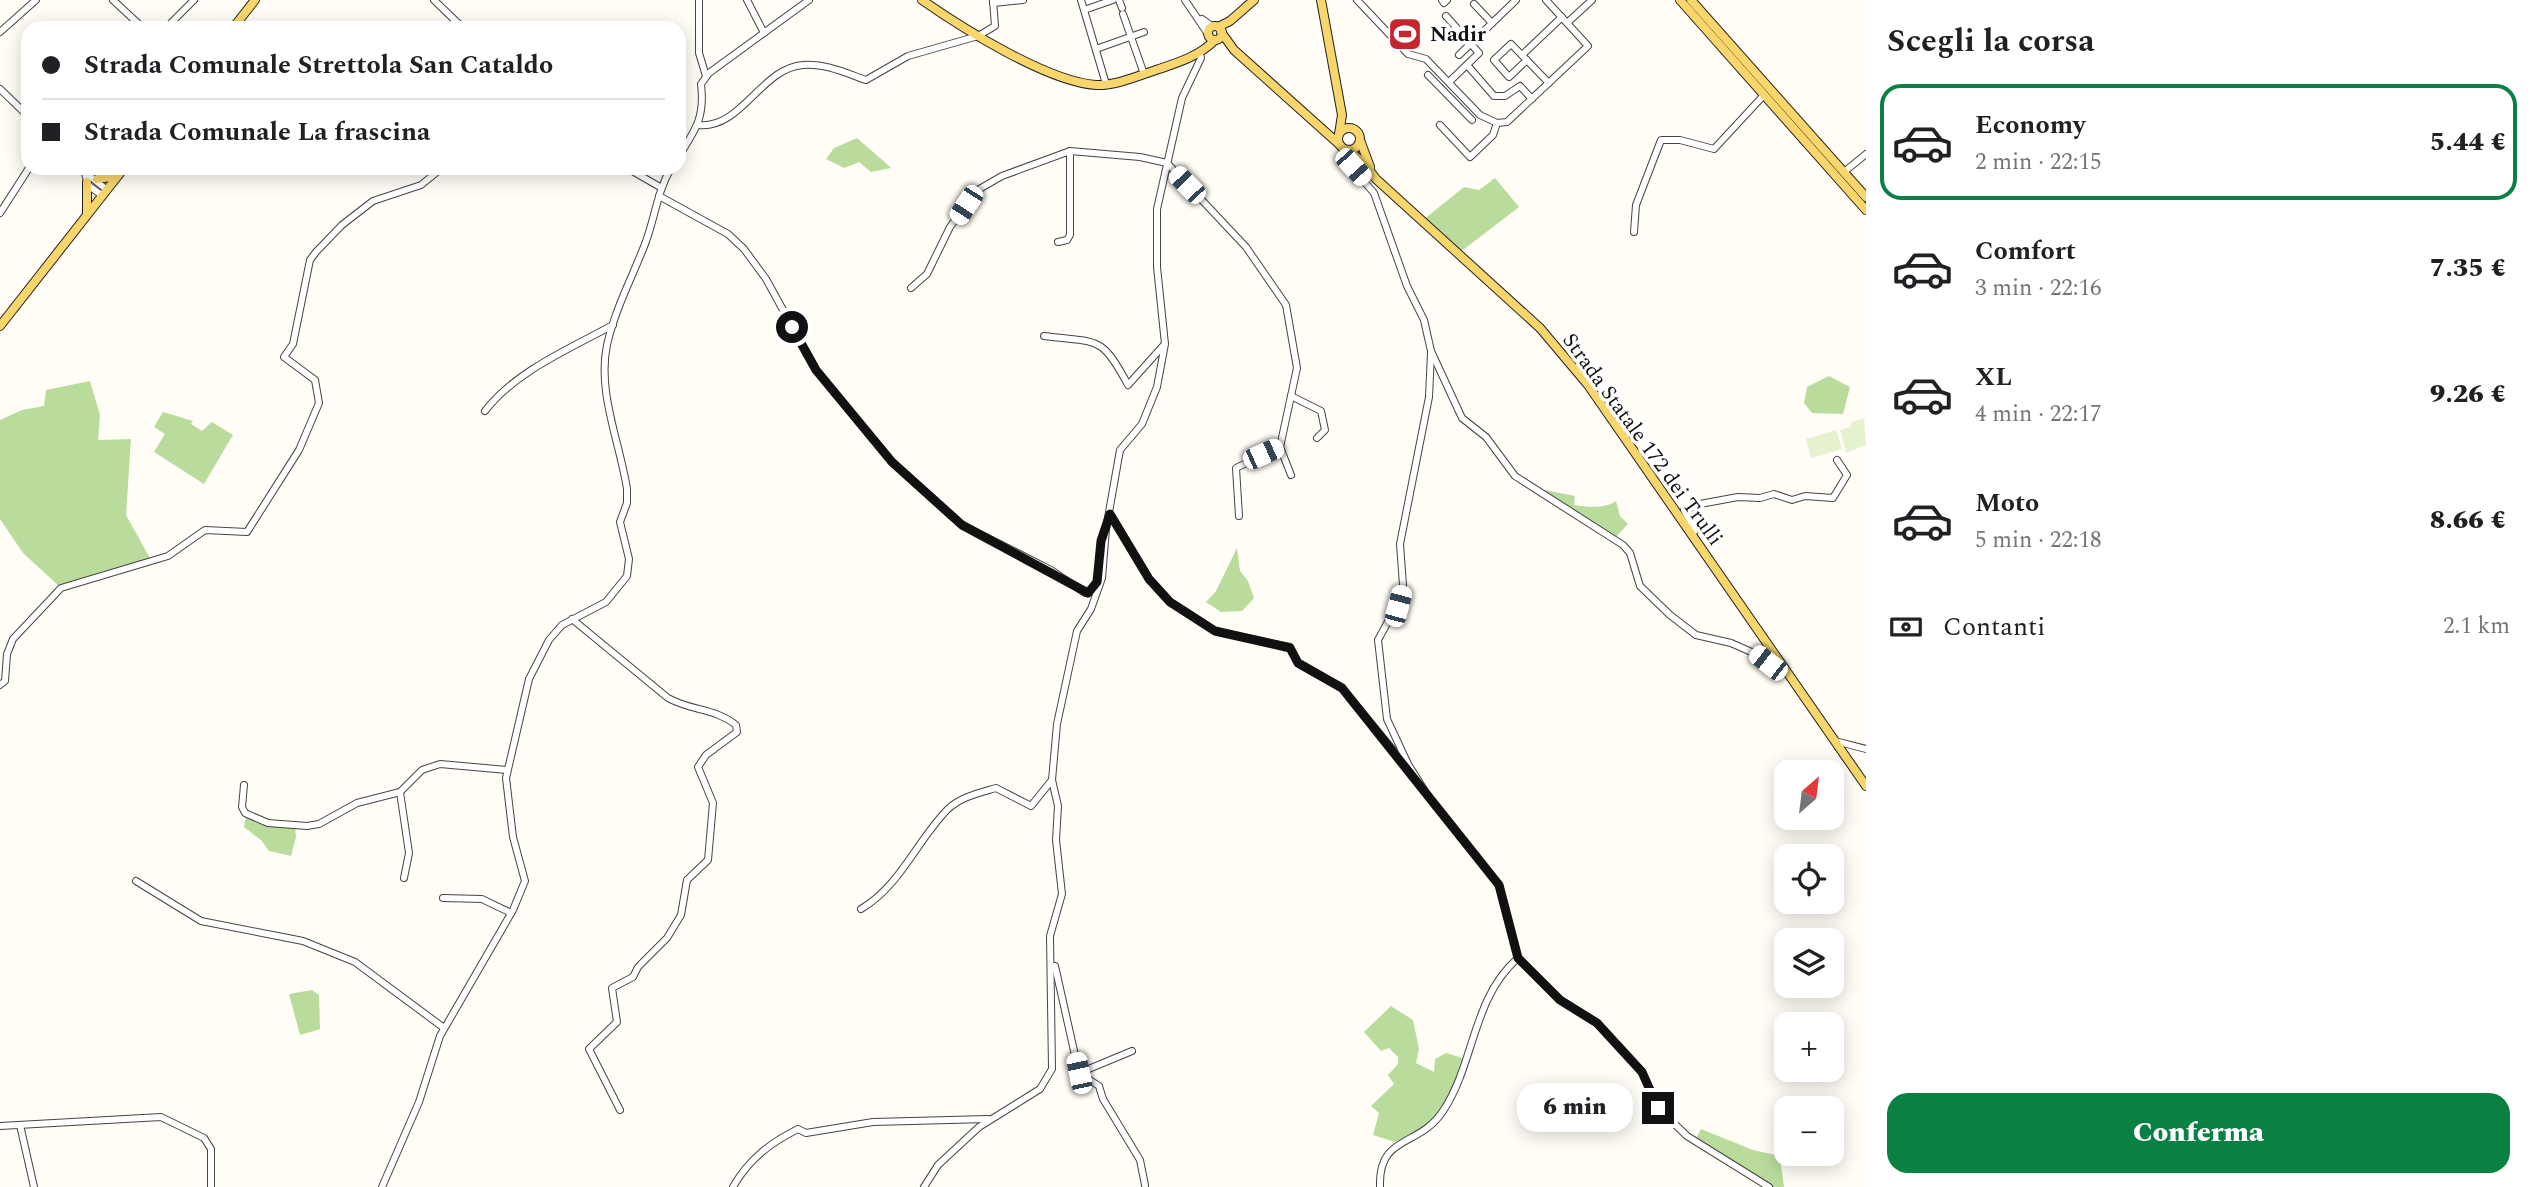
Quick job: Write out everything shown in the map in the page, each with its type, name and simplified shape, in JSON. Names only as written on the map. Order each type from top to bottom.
[{"type":"main road","points":[[238,21],[255,0]]},
{"type":"main road","points":[[922,0],[978,36],[1059,75],[1094,85],[1144,74],[1202,51],[1215,34],[1251,1]]},
{"type":"main road","points":[[1321,0],[1342,115],[1339,131],[1376,179]]},
{"type":"main road","points":[[1680,0],[1866,197]]},
{"type":"main road","points":[[1691,0],[1743,64],[1764,95],[1866,210]]},
{"type":"main road","points":[[1215,34],[1316,126],[1350,148]]},
{"type":"main road","points":[[1342,115],[1359,133],[1350,148]]},
{"type":"main road","points":[[1316,126],[1329,132],[1353,128]]},
{"type":"main road","name":"Strada Statale 172 dei Trulli","points":[[1350,148],[1376,179],[1540,328],[1588,385],[1866,786]]},
{"type":"main road","points":[[97,179],[117,176]]},
{"type":"main road","points":[[0,326],[117,176]]},
{"type":"main road","points":[[87,183],[87,215]]},
{"type":"street","points":[[0,32],[36,0]]},
{"type":"street","points":[[113,0],[136,21]]},
{"type":"street","points":[[173,21],[194,0]]},
{"type":"street","points":[[435,0],[456,21]]},
{"type":"street","points":[[699,0],[699,53],[706,76]]},
{"type":"street","points":[[747,0],[764,33]]},
{"type":"street","points":[[686,145],[698,125],[704,103],[701,84],[706,76],[809,0]]},
{"type":"street","points":[[698,125],[712,126],[722,123],[764,86],[802,65],[823,66],[866,80],[908,55],[978,36],[995,26],[993,2],[1023,0]]},
{"type":"street","points":[[1081,0],[1106,84]]},
{"type":"street","points":[[1084,10],[1113,0]]},
{"type":"street","points":[[1119,0],[1144,74]]},
{"type":"street","points":[[1185,0],[1215,34]]},
{"type":"street","points":[[1357,0],[1408,54],[1426,59],[1488,121],[1497,123],[1507,122],[1588,46],[1546,0]]},
{"type":"street","points":[[1363,7],[1370,0]]},
{"type":"street","points":[[1442,0],[1444,3],[1447,0]]},
{"type":"street","points":[[1459,55],[1516,0]]},
{"type":"street","points":[[1549,83],[1524,57],[1511,44],[1494,60],[1509,77],[1524,57],[1564,20],[1592,0]]},
{"type":"street","points":[[1474,4],[1492,23]]},
{"type":"street","points":[[1446,16],[1479,53],[1449,82]]},
{"type":"street","points":[[1096,49],[1144,33]]},
{"type":"street","points":[[659,196],[728,234],[744,249],[766,279],[816,370],[892,462],[962,525],[1088,593],[1097,582],[1119,450],[1142,424],[1157,387],[1164,344],[1157,267],[1157,209],[1182,98],[1202,51]]},
{"type":"street","points":[[1467,65],[1494,96],[1505,96],[1520,86],[1532,99]]},
{"type":"street","points":[[1428,75],[1472,120]]},
{"type":"street","points":[[0,89],[21,109]]},
{"type":"street","points":[[1634,232],[1636,205],[1661,140],[1680,140],[1714,149],[1764,95]]},
{"type":"street","points":[[1461,109],[1468,102]]},
{"type":"street","points":[[1440,125],[1470,157],[1493,135],[1497,123]]},
{"type":"street","points":[[1350,148],[1345,158],[1374,193],[1411,297],[1424,320],[1432,351],[1462,418],[1486,437],[1515,476],[1623,545],[1630,553],[1640,586],[1696,635],[1731,643],[1768,663],[1777,658]]},
{"type":"street","points":[[1350,148],[1353,167]]},
{"type":"street","points":[[1058,242],[1068,240],[1070,235],[1070,151]]},
{"type":"street","points":[[911,288],[927,274],[950,227],[976,191],[1002,176],[1070,151],[1140,157],[1167,166],[1246,247],[1286,305],[1297,368],[1280,447],[1291,475]]},
{"type":"street","points":[[1844,172],[1866,154]]},
{"type":"street","points":[[0,213],[24,175]]},
{"type":"street","points":[[84,175],[87,183],[105,193]]},
{"type":"street","points":[[90,175],[97,179],[105,193]]},
{"type":"street","points":[[0,685],[6,678],[7,653],[13,639],[61,588],[168,556],[205,530],[247,531],[299,450],[319,403],[315,380],[284,358],[293,344],[310,260],[342,225],[373,201],[421,185],[433,175]]},
{"type":"street","points":[[639,175],[660,187]]},
{"type":"street","points":[[382,1187],[419,1102],[444,1028],[511,913],[525,881],[511,828],[507,770],[533,669],[549,640],[572,619],[606,602],[624,580],[629,566],[620,522],[627,503],[628,489],[607,397],[606,348],[612,325],[645,244],[660,187],[667,175]]},
{"type":"street","points":[[485,411],[507,388],[576,344],[612,325]]},
{"type":"street","points":[[1044,336],[1096,342],[1111,352],[1128,385],[1164,344]]},
{"type":"street","points":[[1423,788],[1387,719],[1378,640],[1398,606],[1403,585],[1400,544],[1429,397],[1432,351]]},
{"type":"street","points":[[1291,396],[1321,411],[1325,430],[1317,438]]},
{"type":"street","points":[[1239,516],[1236,468],[1280,447]]},
{"type":"street","points":[[1692,534],[1695,531],[1684,510],[1700,504],[1774,495],[1792,500],[1805,496],[1833,498],[1847,475],[1837,460]]},
{"type":"street","points":[[1110,514],[1149,579],[1170,602],[1215,631],[1290,648],[1298,663],[1342,688],[1499,885],[1518,958],[1560,1000],[1597,1023],[1642,1072],[1658,1108],[1687,1136],[1769,1187]]},
{"type":"street","points":[[924,1187],[938,1165],[989,1119],[1040,1089],[1052,1069],[1052,922],[1062,894],[1056,840],[1058,806],[1052,780],[1058,724],[1077,631],[1095,600],[1102,578],[1106,529]]},
{"type":"street","points":[[572,619],[668,698],[685,707],[721,713],[736,725],[737,732],[706,755],[698,767],[713,803],[708,860],[687,880],[681,915],[667,938],[638,967],[633,977],[611,988],[617,1022],[589,1049],[621,1110]]},
{"type":"street","points":[[1835,740],[1866,749]]},
{"type":"street","points":[[244,785],[242,807],[245,813],[268,823],[286,826],[319,824],[357,803],[400,792],[422,770],[440,764],[507,770]]},
{"type":"street","points":[[861,909],[879,898],[899,875],[947,809],[965,797],[996,788],[1031,806],[1052,780]]},
{"type":"street","points":[[400,792],[409,853],[404,878]]},
{"type":"street","points":[[136,881],[201,921],[303,941],[355,962],[444,1028]]},
{"type":"street","points":[[443,898],[482,900],[511,913]]},
{"type":"street","points":[[1051,950],[1079,1073]]},
{"type":"street","points":[[1380,1187],[1380,1165],[1388,1153],[1435,1124],[1448,1104],[1482,1011],[1500,977],[1518,958]]},
{"type":"street","points":[[1079,1073],[1132,1051]]},
{"type":"street","points":[[1079,1073],[1096,1081],[1099,1086],[1103,1100],[1140,1160],[1145,1185]]},
{"type":"street","points":[[0,1126],[161,1117],[204,1138],[211,1149],[211,1187]]},
{"type":"street","points":[[733,1187],[744,1168],[771,1143],[798,1129],[806,1133],[864,1123],[989,1119]]},
{"type":"street","points":[[20,1125],[34,1187]]},
{"type":"green space","points":[[857,138],[891,168],[871,172],[859,162],[844,168],[826,159],[834,148]]},
{"type":"green space","points":[[1495,178],[1519,207],[1459,253],[1423,220],[1464,187],[1479,190]]},
{"type":"green space","points":[[1829,376],[1850,387],[1843,414],[1812,413],[1804,403],[1807,387]]},
{"type":"green space","points":[[90,381],[100,415],[98,440],[131,439],[126,515],[151,560],[103,571],[60,587],[23,553],[0,519],[0,420],[22,410],[44,406],[46,390]]},
{"type":"green space","points":[[163,412],[193,421],[191,424],[202,431],[212,422],[233,435],[204,484],[154,452],[165,434],[154,427]]},
{"type":"green space","points":[[1864,418],[1866,445],[1846,453],[1840,430],[1851,427],[1851,422]]},
{"type":"green space","points":[[1836,430],[1842,449],[1811,458],[1806,439]]},
{"type":"green space","points":[[1545,490],[1575,496],[1574,505],[1602,506],[1616,501],[1620,516],[1628,524],[1615,538],[1541,494]]},
{"type":"green space","points":[[1237,548],[1240,571],[1248,581],[1254,598],[1242,611],[1221,612],[1206,602],[1216,591]]},
{"type":"green space","points":[[247,811],[278,823],[295,825],[296,837],[291,856],[269,851],[261,840],[244,827]]},
{"type":"green space","points":[[312,990],[319,995],[320,1029],[300,1035],[289,994]]},
{"type":"green space","points":[[1391,1006],[1413,1020],[1419,1049],[1416,1063],[1434,1072],[1435,1059],[1446,1053],[1466,1059],[1456,1088],[1443,1112],[1423,1130],[1395,1142],[1373,1135],[1379,1113],[1371,1106],[1394,1084],[1388,1075],[1398,1064],[1398,1057],[1389,1048],[1381,1051],[1364,1032]]},
{"type":"green space","points":[[1701,1129],[1753,1150],[1774,1155],[1774,1166],[1781,1166],[1784,1187],[1773,1187],[1695,1140]]},
{"type":"place","name":"Nadir","points":[[1405,34]]},
{"type":"route","points":[[792,327],[816,370],[874,444],[962,525],[1051,570],[1088,593],[1094,589],[1097,582],[1101,541],[1110,514],[1149,579],[1170,602],[1215,631],[1290,648],[1298,663],[1342,688],[1499,885],[1518,958],[1560,1000],[1597,1023],[1642,1072],[1658,1108]]}]
